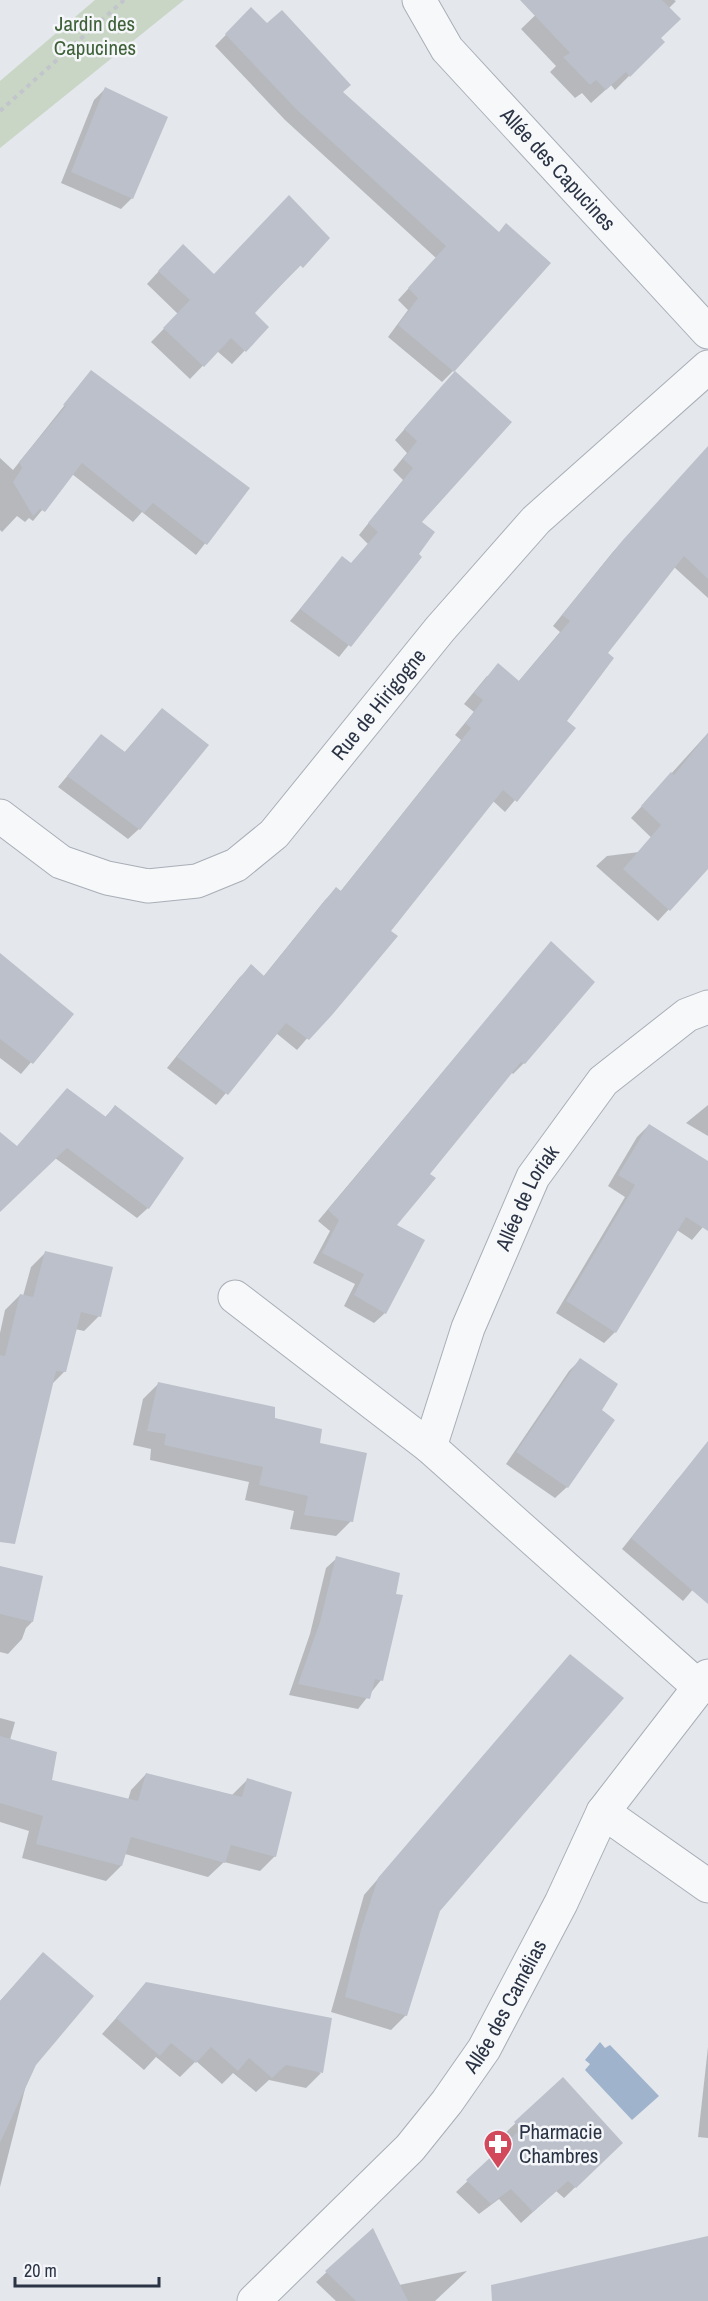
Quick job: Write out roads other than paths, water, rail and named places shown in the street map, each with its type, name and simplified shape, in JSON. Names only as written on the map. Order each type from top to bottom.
[{"type":"street","name":"Allée des Capucines","points":[[419,0],[447,49],[708,332]]},
{"type":"street","name":"Rue de Hirigogne","points":[[0,816],[61,862],[107,878],[148,886],[168,884],[197,881],[236,865],[274,834],[440,629],[536,520],[708,367]]},
{"type":"street","name":"Allée de Loriak","points":[[430,1447],[468,1328],[533,1177],[603,1081],[687,1015],[708,1007]]},
{"type":"street","points":[[236,1297],[430,1447],[703,1682]]},
{"type":"street","name":"Allée des Camélias","points":[[254,2301],[410,2148],[447,2102],[484,2049],[561,1903],[603,1812],[703,1682]]},
{"type":"street","points":[[603,1812],[708,1886]]},
{"type":"water","points":[[600,2042],[605,2048],[610,2045],[659,2096],[632,2120],[585,2070],[590,2064],[585,2060]]},
{"type":"place","name":"Pharmacie Chambres","points":[[498,2170]]},
{"type":"park label","name":"Jardin des Capucines","points":[[95,36]]}]
